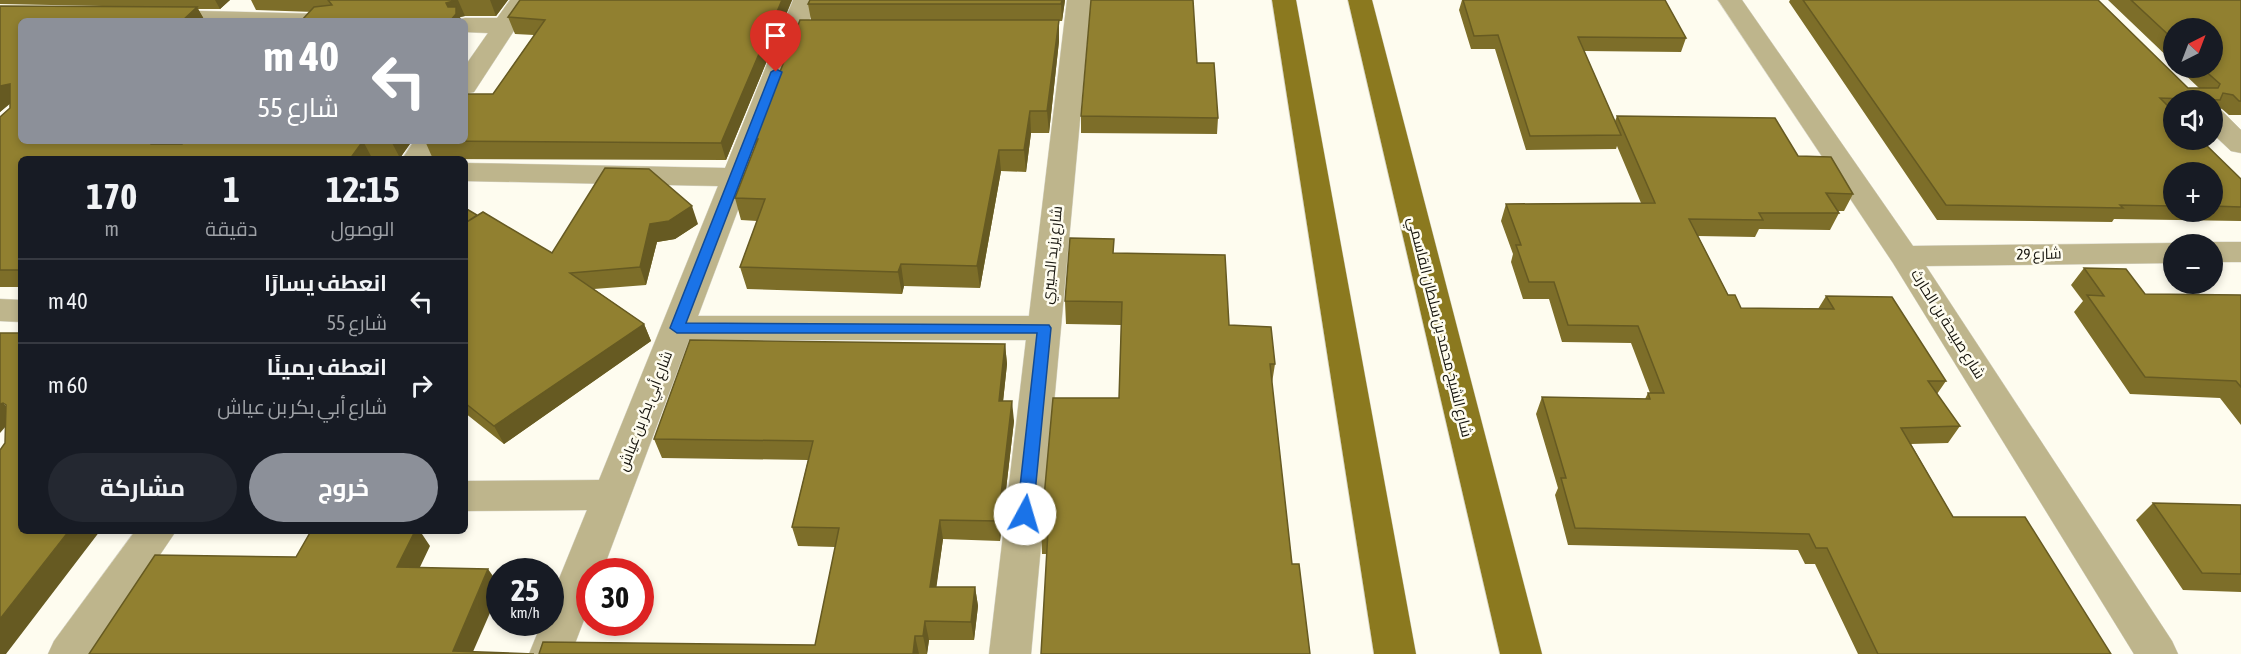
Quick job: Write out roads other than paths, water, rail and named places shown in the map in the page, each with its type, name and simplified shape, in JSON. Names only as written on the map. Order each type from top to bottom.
[{"type":"main road","points":[[1284,0],[1395,654]]},
{"type":"main road","name":"شارع الشيخ محمد بن سلطان القاسمي","points":[[1360,0],[1521,654]]},
{"type":"street","points":[[468,82],[522,0]]},
{"type":"street","name":"شارع أبي بكر بن عياش","points":[[550,654],[736,177],[804,31],[805,0]]},
{"type":"street","name":"شارع صبيحة بن الحارث","points":[[1730,0],[1904,256],[2157,654]]},
{"type":"street","points":[[137,16],[205,18]]},
{"type":"street","name":"شارع يزيد الحبيري","points":[[1010,654],[1044,328],[1069,21]]},
{"type":"street","points":[[468,24],[505,26]]},
{"type":"street","points":[[2223,128],[2241,145]]},
{"type":"street","points":[[468,172],[736,177]]},
{"type":"street","points":[[2223,252],[2241,252]]},
{"type":"street","name":"شارع 29","points":[[1904,256],[2163,253]]},
{"type":"street","points":[[0,310],[18,311]]},
{"type":"street","points":[[677,328],[1044,328]]},
{"type":"street","points":[[468,496],[611,495]]},
{"type":"street","points":[[69,654],[155,534]]}]
